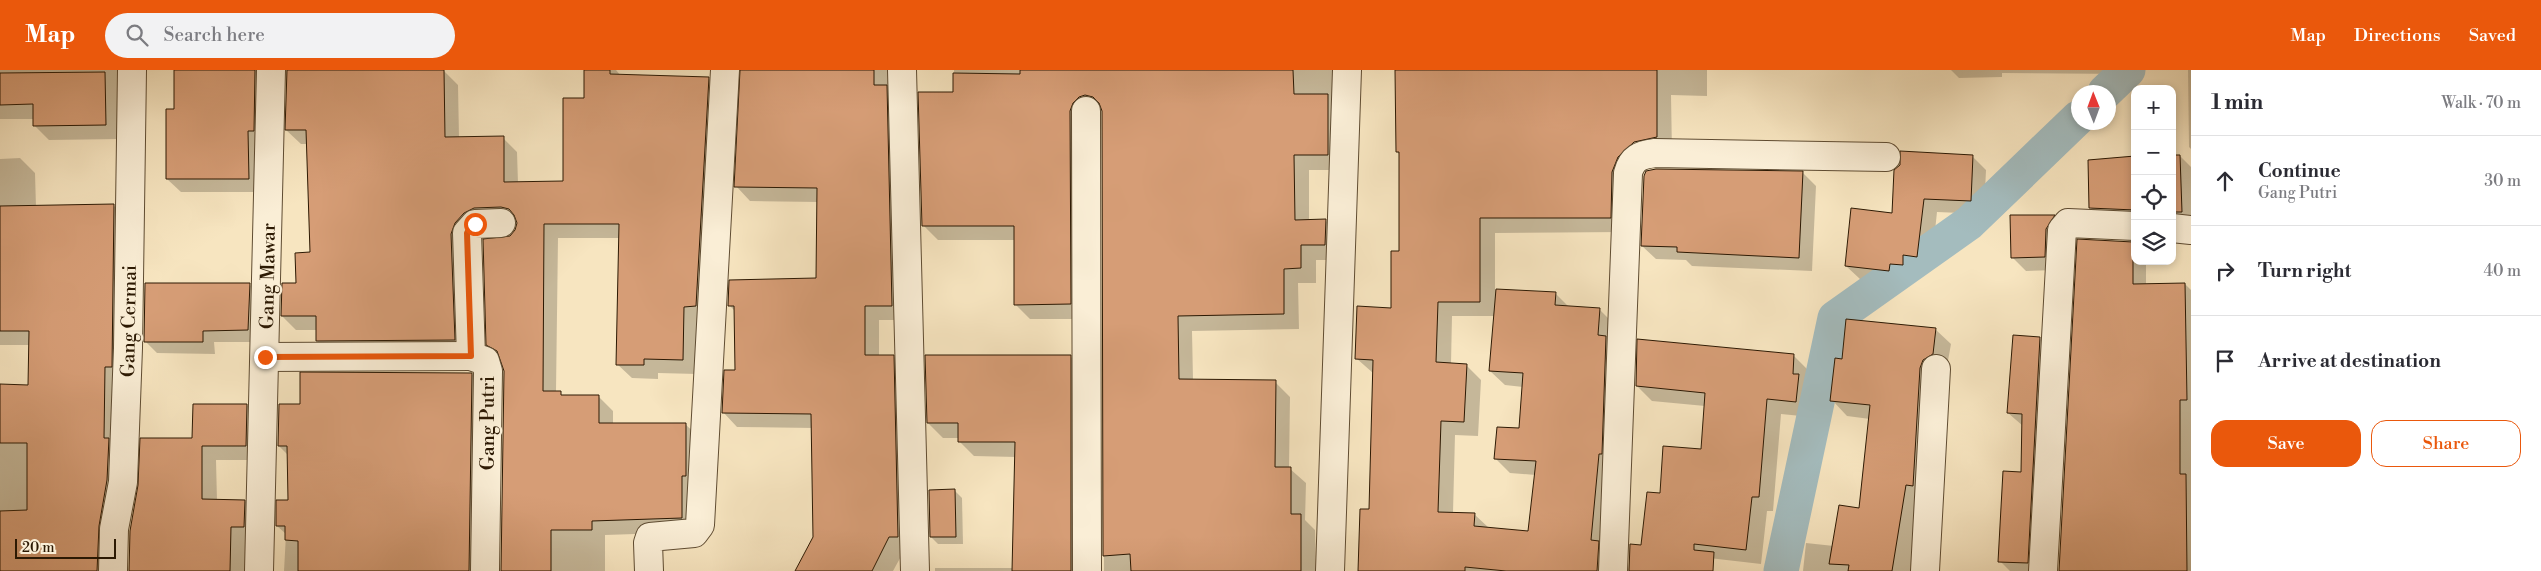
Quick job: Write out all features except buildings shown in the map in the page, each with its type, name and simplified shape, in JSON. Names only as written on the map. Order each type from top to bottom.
[{"type":"street","name":"Gang Cermai","points":[[113,571],[114,529],[123,482],[132,70]]},
{"type":"street","name":"Gang Mawar","points":[[259,571],[271,70]]},
{"type":"street","points":[[649,571],[648,543],[650,537],[694,533],[700,525],[726,70]]},
{"type":"street","points":[[902,70],[915,571]]},
{"type":"street","points":[[1330,571],[1347,70]]},
{"type":"street","points":[[1086,111],[1087,571]]},
{"type":"street","points":[[1613,571],[1627,183],[1630,163],[1640,155],[1655,153],[1886,158]]},
{"type":"street","name":"Gang Putri","points":[[485,571],[488,371],[484,361],[471,356],[467,233],[470,227],[475,224],[501,223]]},
{"type":"street","points":[[2043,571],[2062,230],[2068,223],[2131,226]]},
{"type":"street","points":[[2176,228],[2191,230]]},
{"type":"street","points":[[265,357],[471,356]]},
{"type":"street","points":[[1925,571],[1936,369]]},
{"type":"waterway","points":[[2112,85],[2128,70]]},
{"type":"waterway","points":[[1781,571],[1835,318],[1969,223],[2071,125]]},
{"type":"route","points":[[265,357],[471,356],[467,233],[470,227],[475,224]]}]
